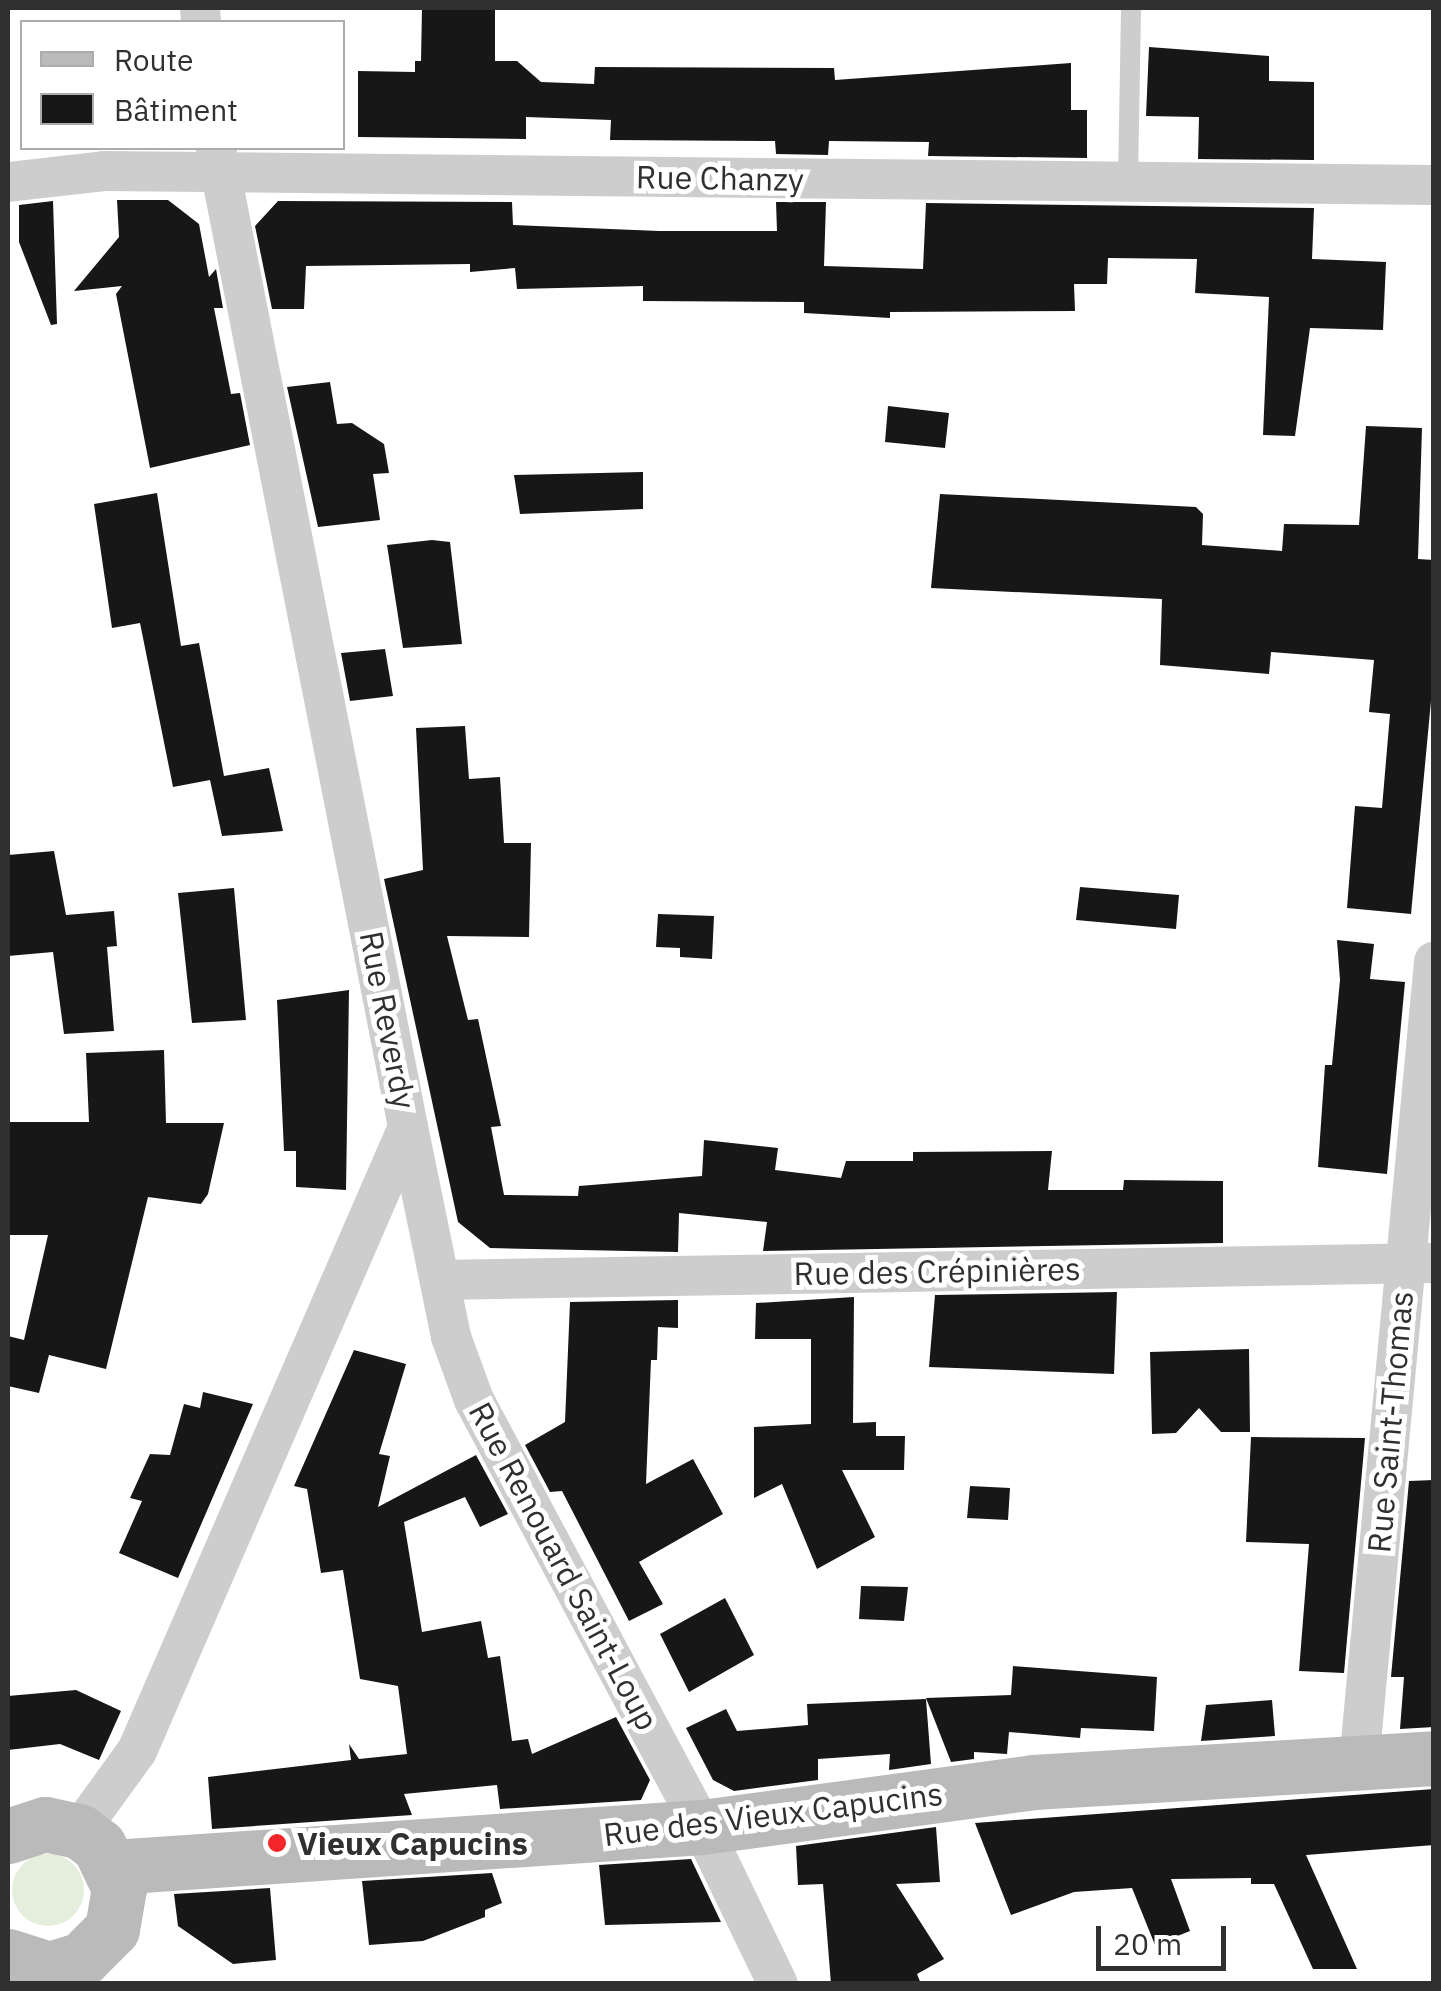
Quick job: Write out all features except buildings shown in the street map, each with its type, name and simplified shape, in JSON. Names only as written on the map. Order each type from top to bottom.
[{"type":"street","name":"Rue Chanzy","points":[[8,182],[218,160],[1128,182],[1434,185]]},
{"type":"street","name":"Rue Reverdy","points":[[96,1849],[408,1128],[218,160]]},
{"type":"street","name":"Rue Saint-Thomas","points":[[1359,1762],[1419,1262],[1434,962]]},
{"type":"street","name":"Rue Renouard Saint-Loup","points":[[408,1128],[451,1337],[474,1400],[702,1826],[778,1984]]},
{"type":"street","name":"Rue des Crépinières","points":[[440,1280],[1419,1262]]},
{"type":"street","name":"Rue des Vieux Capucins","points":[[8,1836],[45,1824],[96,1849],[702,1826],[1032,1782],[1434,1758]]},
{"type":"street","points":[[36,1971],[99,1946],[112,1929],[118,1909],[96,1849]]},
{"type":"lane","points":[[1128,182],[1131,8]]},
{"type":"green space","points":[[48,1854],[62,1856],[74,1864],[82,1876],[82,1904],[74,1916],[62,1924],[48,1926],[34,1924],[22,1916],[14,1904],[12,1890],[14,1876],[22,1864],[34,1856]]},
{"type":"place","name":"Vieux Capucins","points":[[277,1843]]}]
